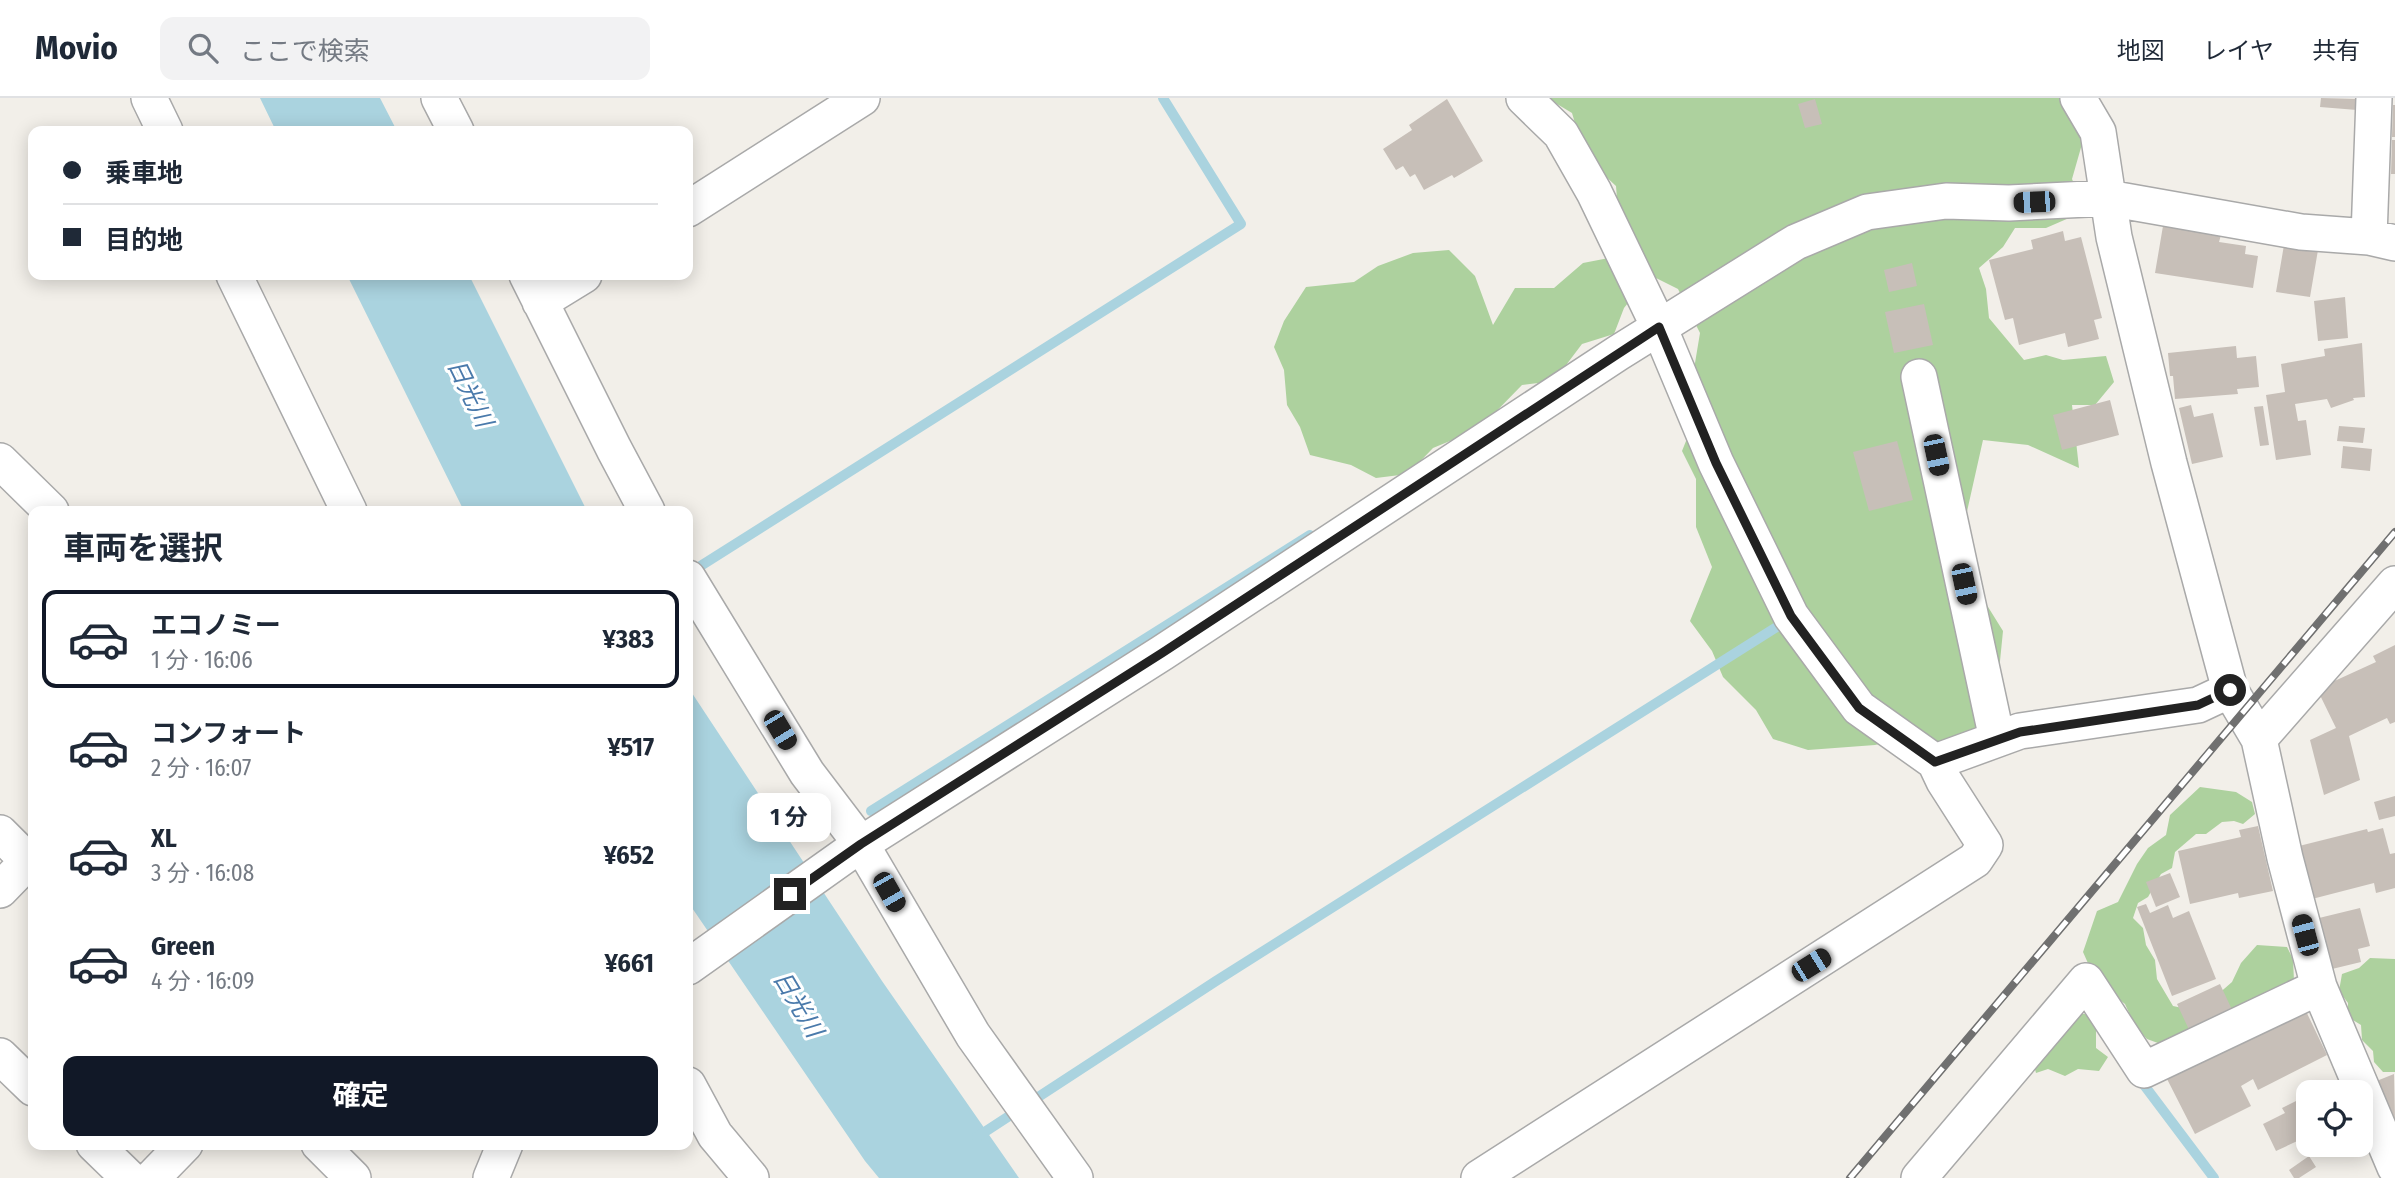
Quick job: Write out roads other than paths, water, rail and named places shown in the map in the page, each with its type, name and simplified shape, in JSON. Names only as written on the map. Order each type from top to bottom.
[{"type":"street","points":[[149,98],[163,126]]},
{"type":"street","points":[[439,98],[453,126]]},
{"type":"street","points":[[693,206],[862,98]]},
{"type":"street","points":[[1479,1178],[1975,860],[1985,845],[1935,762],[1859,708],[1791,616],[1716,463],[1659,327],[1594,192],[1561,134],[1524,98]]},
{"type":"street","points":[[2078,98],[2098,132],[2114,237],[2166,450],[2230,690],[2259,739],[2285,858],[2319,987],[2395,1167]]},
{"type":"street","points":[[693,963],[856,847],[1162,653],[1659,327],[1796,242],[1867,212],[1946,201],[2009,203],[2108,198],[2301,232],[2382,240],[2374,98]]},
{"type":"street","points":[[236,280],[347,506]]},
{"type":"street","points":[[566,280],[533,289],[644,506]]},
{"type":"street","points":[[1919,377],[1997,739]]},
{"type":"street","points":[[0,461],[46,506]]},
{"type":"street","points":[[2259,739],[2395,584]]},
{"type":"street","points":[[693,586],[807,774],[856,847],[973,1035],[1075,1178]]},
{"type":"street","points":[[1935,762],[2020,732],[2198,705],[2230,690]]},
{"type":"street","points":[[0,833],[28,858]]},
{"type":"street","points":[[0,890],[28,865]]},
{"type":"street","points":[[1919,1178],[2086,981],[2144,1070],[2319,987]]},
{"type":"street","points":[[0,1056],[28,1083]]},
{"type":"street","points":[[693,1094],[715,1135],[751,1178]]},
{"type":"street","points":[[100,1150],[130,1178]]},
{"type":"street","points":[[152,1178],[179,1150]]},
{"type":"street","points":[[324,1150],[353,1178]]},
{"type":"street","points":[[491,1178],[503,1150]]},
{"type":"water","points":[[260,98],[380,98],[394,126],[274,126]]},
{"type":"water","name":"日光川","points":[[349,280],[472,280],[584,506],[462,506]]},
{"type":"water","name":"日光川","points":[[693,695],[882,981],[1019,1178],[879,1178],[693,909]]},
{"type":"waterway","points":[[693,571],[1241,224],[1163,98]]},
{"type":"waterway","points":[[871,811],[1310,535]]},
{"type":"waterway","points":[[977,1137],[1216,981],[1786,621]]},
{"type":"waterway","points":[[2144,1085],[2214,1178]]},
{"type":"railway","points":[[1850,1178],[2395,532]]}]
